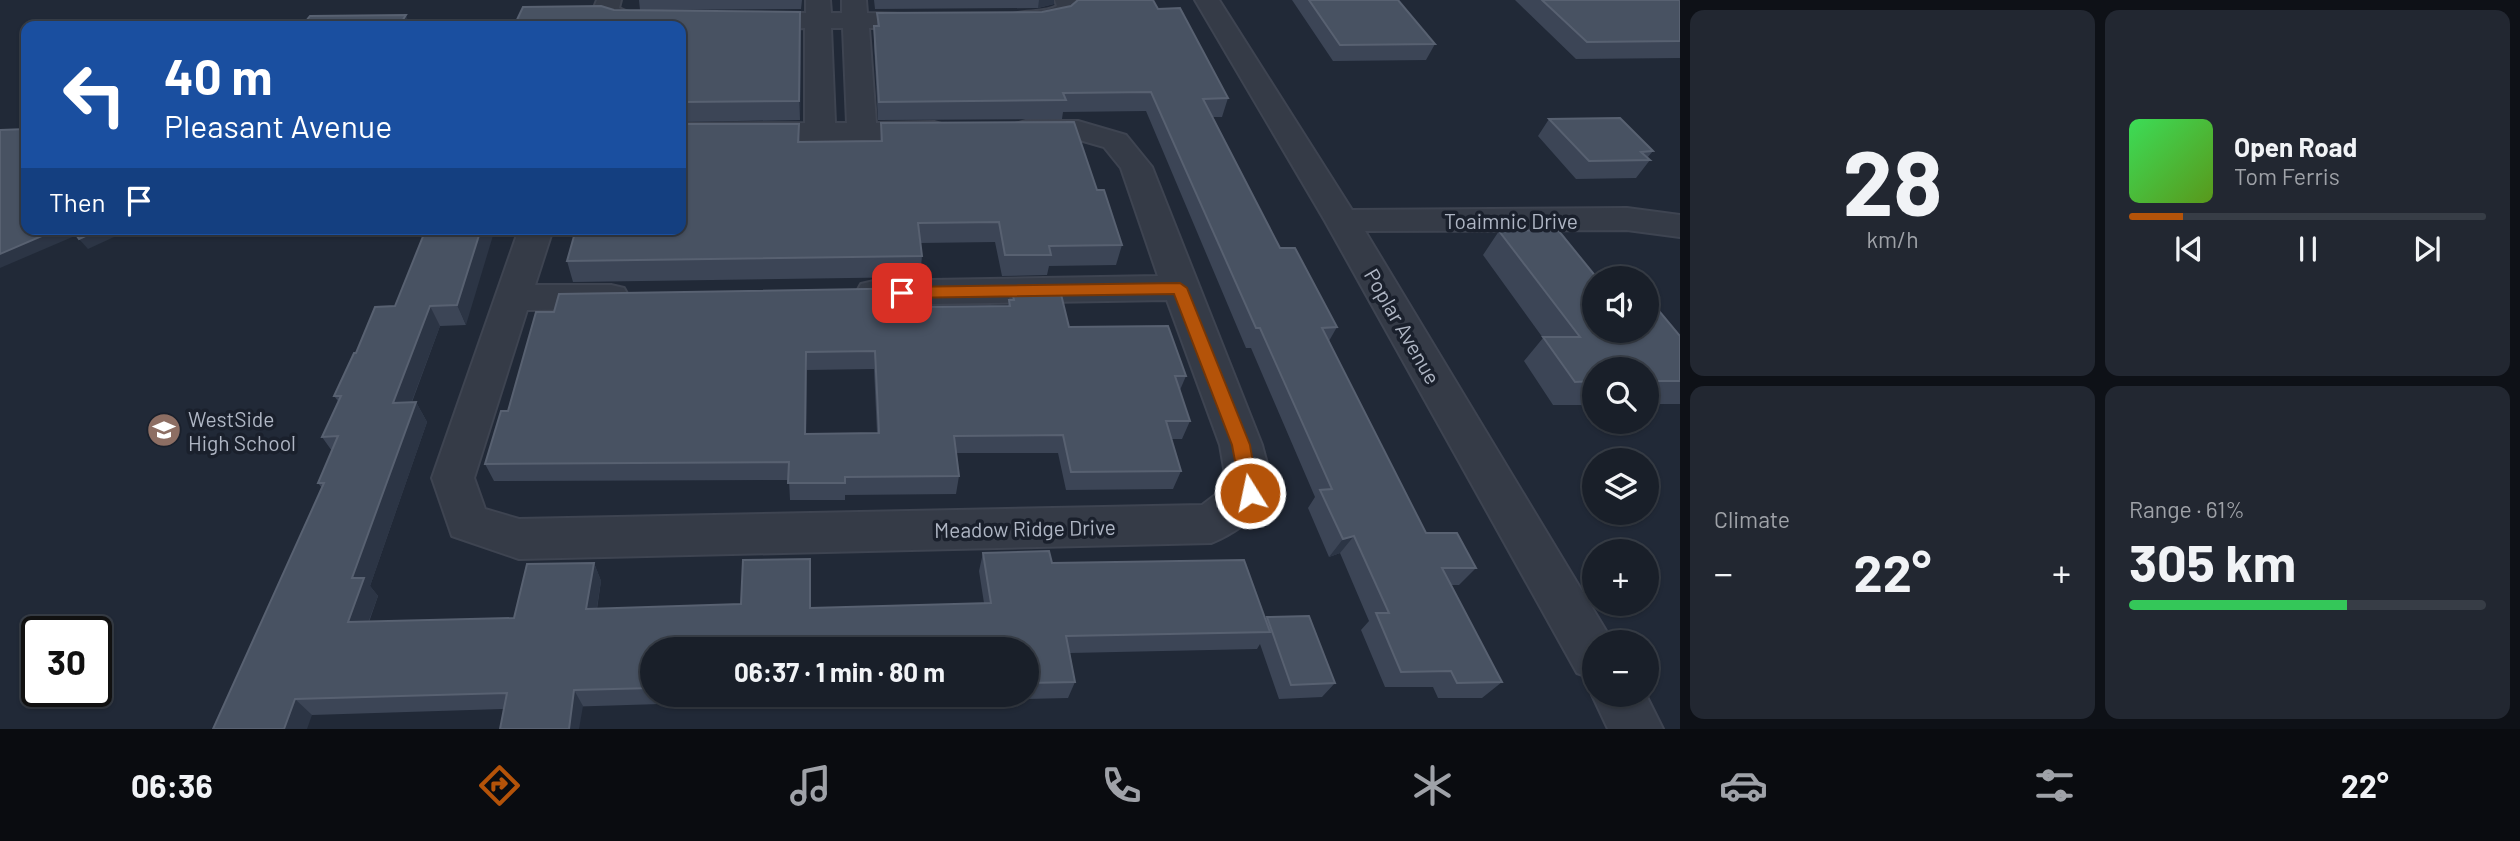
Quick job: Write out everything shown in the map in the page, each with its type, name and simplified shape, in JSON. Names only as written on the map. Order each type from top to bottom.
[{"type":"street","points":[[609,0],[606,10],[615,18],[629,21],[683,21]]},
{"type":"street","points":[[999,19],[1058,16],[1070,8],[1067,0]]},
{"type":"street","name":"Poplar Avenue","points":[[1207,0],[1342,221],[1582,635]]},
{"type":"street","points":[[818,10],[820,132]]},
{"type":"street","points":[[723,21],[818,10],[855,10],[960,20]]},
{"type":"street","points":[[855,10],[862,131]]},
{"type":"street","name":"Meadow Ridge Drive","points":[[534,235],[453,478],[468,523],[519,539],[1211,524],[1250,493],[1241,445],[1136,167],[1115,141],[1078,130],[997,130]]},
{"type":"street","points":[[686,134],[956,131]]},
{"type":"street","name":"Toaimnic Drive","points":[[1342,221],[1627,219],[1680,226]]},
{"type":"street","points":[[847,293],[1180,288]]},
{"type":"street","points":[[514,298],[639,296]]},
{"type":"street","points":[[1624,707],[1637,729]]},
{"type":"building","points":[[1078,0],[1153,0],[1158,9],[1180,8],[1228,98],[1203,99],[1280,248],[1295,248],[1337,327],[1322,328],[1426,533],[1457,533],[1476,568],[1442,568],[1502,682],[1457,683],[1451,671],[1401,672],[1376,613],[1389,613],[1354,536],[1343,539],[1320,490],[1332,489],[1260,328],[1256,328],[1151,92],[1063,93],[1066,100],[879,102],[874,26],[879,26],[877,13],[1042,12],[1071,6]]},
{"type":"building","points":[[1309,0],[1398,0],[1435,44],[1340,45]]},
{"type":"building","points":[[1542,0],[1680,0],[1680,41],[1587,42]]},
{"type":"building","points":[[601,6],[614,10],[800,12],[799,101],[686,102],[686,21],[516,21],[523,7]]},
{"type":"building","points":[[406,15],[402,21],[306,21],[310,16]]},
{"type":"building","points":[[1620,118],[1653,151],[1641,152],[1650,160],[1589,161],[1549,119]]},
{"type":"building","points":[[1074,122],[1097,190],[1104,190],[1122,245],[1049,246],[1051,255],[1005,255],[999,222],[918,223],[922,256],[567,261],[574,235],[686,235],[686,124],[799,124],[798,142],[882,141],[881,123]]},
{"type":"building","points":[[21,129],[21,235],[44,235],[0,254],[0,130]]},
{"type":"building","points":[[1558,230],[1587,266],[1582,266],[1582,343],[1659,343],[1659,311],[1680,336],[1680,381],[1659,381],[1659,357],[1582,357],[1582,382],[1575,382],[1543,337],[1580,337],[1499,231]]},
{"type":"building","points":[[424,235],[479,235],[457,305],[430,306],[393,403],[416,402],[352,578],[364,578],[348,622],[514,618],[527,564],[594,563],[586,609],[741,604],[743,560],[810,559],[810,608],[991,603],[983,553],[1049,551],[1052,563],[1244,560],[1270,632],[1066,636],[1075,682],[1039,683],[1039,637],[640,637],[640,688],[574,690],[569,729],[500,729],[507,693],[295,699],[284,729],[213,729],[324,483],[318,483],[338,436],[322,437],[341,396],[334,396],[375,307],[395,306]]},
{"type":"building","points":[[1059,286],[1069,327],[1168,326],[1186,376],[1175,376],[1190,421],[1166,421],[1181,471],[1071,472],[1063,435],[954,436],[959,476],[845,477],[845,483],[788,483],[789,462],[485,464],[501,411],[508,411],[536,312],[554,312],[559,294],[925,288],[927,307],[1010,306],[1009,300],[1014,300],[1011,287]],"holes":[[[875,351],[879,433],[805,434],[806,352]]]},
{"type":"building","points":[[1309,616],[1335,683],[1291,685],[1267,617]]},
{"type":"place","name":"WestSide High School","points":[[164,430]]},
{"type":"route","points":[[902,293],[1180,288],[1241,445],[1250,493]]}]
